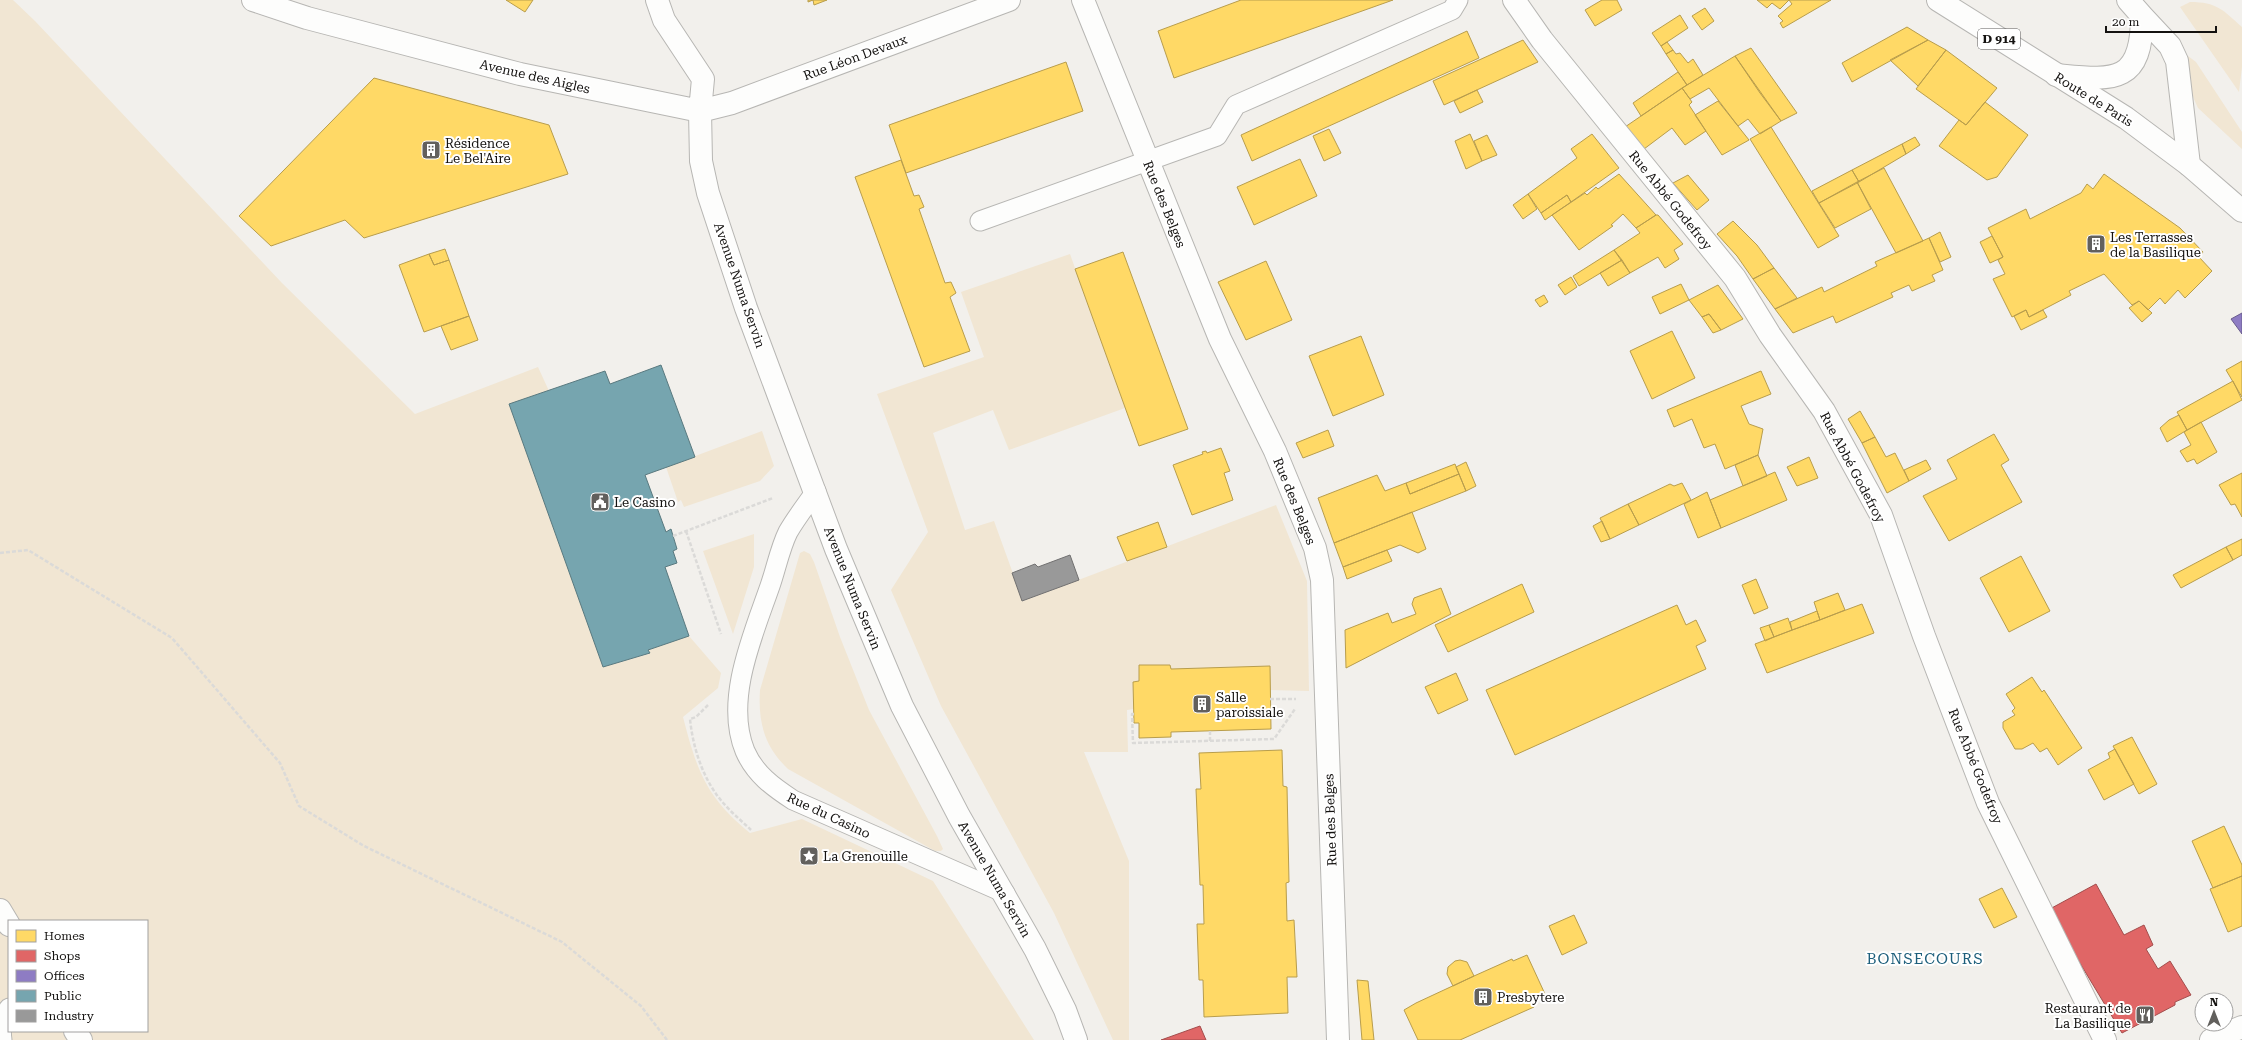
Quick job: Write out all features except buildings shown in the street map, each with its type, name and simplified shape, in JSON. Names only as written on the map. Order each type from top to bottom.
[{"type":"street","name":"Avenue des Aigles","points":[[252,0],[307,18],[520,74],[700,111]]},
{"type":"street","points":[[657,0],[664,20],[703,79],[700,111]]},
{"type":"street","name":"Rue Léon Devaux","points":[[700,111],[732,103],[1009,0]]},
{"type":"street","name":"Rue des Belges","points":[[1082,0],[1220,339],[1275,451],[1315,548],[1322,580],[1338,1040]]},
{"type":"street","name":"Rue Abbé Godefroy","points":[[1514,0],[1547,46],[1735,278],[1770,335],[1824,411],[1881,515],[1924,636],[1988,803],[2105,1040]]},
{"type":"street","points":[[2128,0],[2170,46],[2177,61],[2189,165]]},
{"type":"street","name":"Route de Paris","points":[[1941,1],[2126,118],[2189,165],[2242,211]]},
{"type":"street","points":[[2056,75],[2110,78],[2123,74],[2139,52],[2142,34],[2142,16]]},
{"type":"street","name":"Avenue Numa Servin","points":[[700,111],[701,161],[710,200],[746,308],[816,491],[836,549],[902,706],[960,816],[1005,893],[1065,1010],[1076,1040]]},
{"type":"street","points":[[0,910],[8,923]]},
{"type":"street","points":[[2211,1040],[2242,1027]]},
{"type":"lane","points":[[980,221],[1217,136],[1236,105],[1452,10],[1458,0]]},
{"type":"lane","name":"Rue du Casino","points":[[816,491],[788,532],[750,646],[738,695],[737,715],[745,751],[755,769],[772,786],[793,800],[1005,893]]},
{"type":"lane","points":[[2,1040],[0,1033],[2,1021],[8,1010]]},
{"type":"path","points":[[672,536],[776,498]]},
{"type":"path","points":[[686,531],[723,640]]},
{"type":"path","points":[[0,553],[28,550],[172,638],[280,763],[299,806],[364,846],[562,942],[641,1006],[668,1040]]},
{"type":"path","points":[[1270,699],[1302,699]]},
{"type":"path","points":[[1134,714],[1132,714],[1133,743],[1274,740],[1298,705]]},
{"type":"path","points":[[1210,731],[1210,741]]},
{"type":"shaded area","points":[[0,0],[13,0],[35,21],[282,283],[415,414],[538,367],[549,391],[510,404],[603,667],[649,654],[648,650],[689,636],[721,673],[718,688],[683,717],[693,753],[705,782],[723,807],[750,833],[802,819],[933,881],[1034,1040],[0,1040]]},
{"type":"shaded area","points":[[2190,2],[2213,5],[2230,16],[2242,27],[2242,67],[2239,92],[2180,7]]},
{"type":"shaded area","points":[[2188,56],[2196,62],[2242,132],[2242,149],[2198,108],[2189,88]]},
{"type":"shaded area","points":[[1070,254],[1125,408],[1009,450],[993,410],[933,433],[965,530],[994,521],[1023,601],[1276,505],[1307,581],[1309,691],[1270,690],[1269,666],[1171,669],[1170,665],[1139,665],[1139,681],[1133,682],[1134,709],[1127,710],[1128,752],[1084,752],[1129,861],[1129,1040],[1113,1040],[1054,913],[941,706],[891,590],[928,532],[877,394],[984,357],[961,292]]},
{"type":"shaded area","points":[[762,431],[774,466],[760,481],[684,507],[681,500],[678,502],[666,467]]},
{"type":"shaded area","points":[[754,534],[754,567],[733,634],[703,551]]},
{"type":"shaded area","points":[[804,551],[810,554],[814,562],[840,637],[869,710],[937,836],[943,849],[941,851],[935,851],[788,769],[773,751],[768,742],[764,733],[760,713],[760,690],[800,553]]},
{"type":"place","name":"Résidence Le Bel'Aire","points":[[431,150]]},
{"type":"place","name":"Les Terrasses de la Basilique","points":[[2096,244]]},
{"type":"place","name":"Le Casino","points":[[600,502]]},
{"type":"place","name":"Salle paroissiale","points":[[1202,704]]},
{"type":"place","name":"La Grenouille","points":[[809,856]]},
{"type":"place","name":"Presbytere","points":[[1483,997]]},
{"type":"place","name":"Restaurant de La Basilique","points":[[2145,1015]]},
{"type":"district","name":"BONSECOURS","points":[[1925,959]]}]
